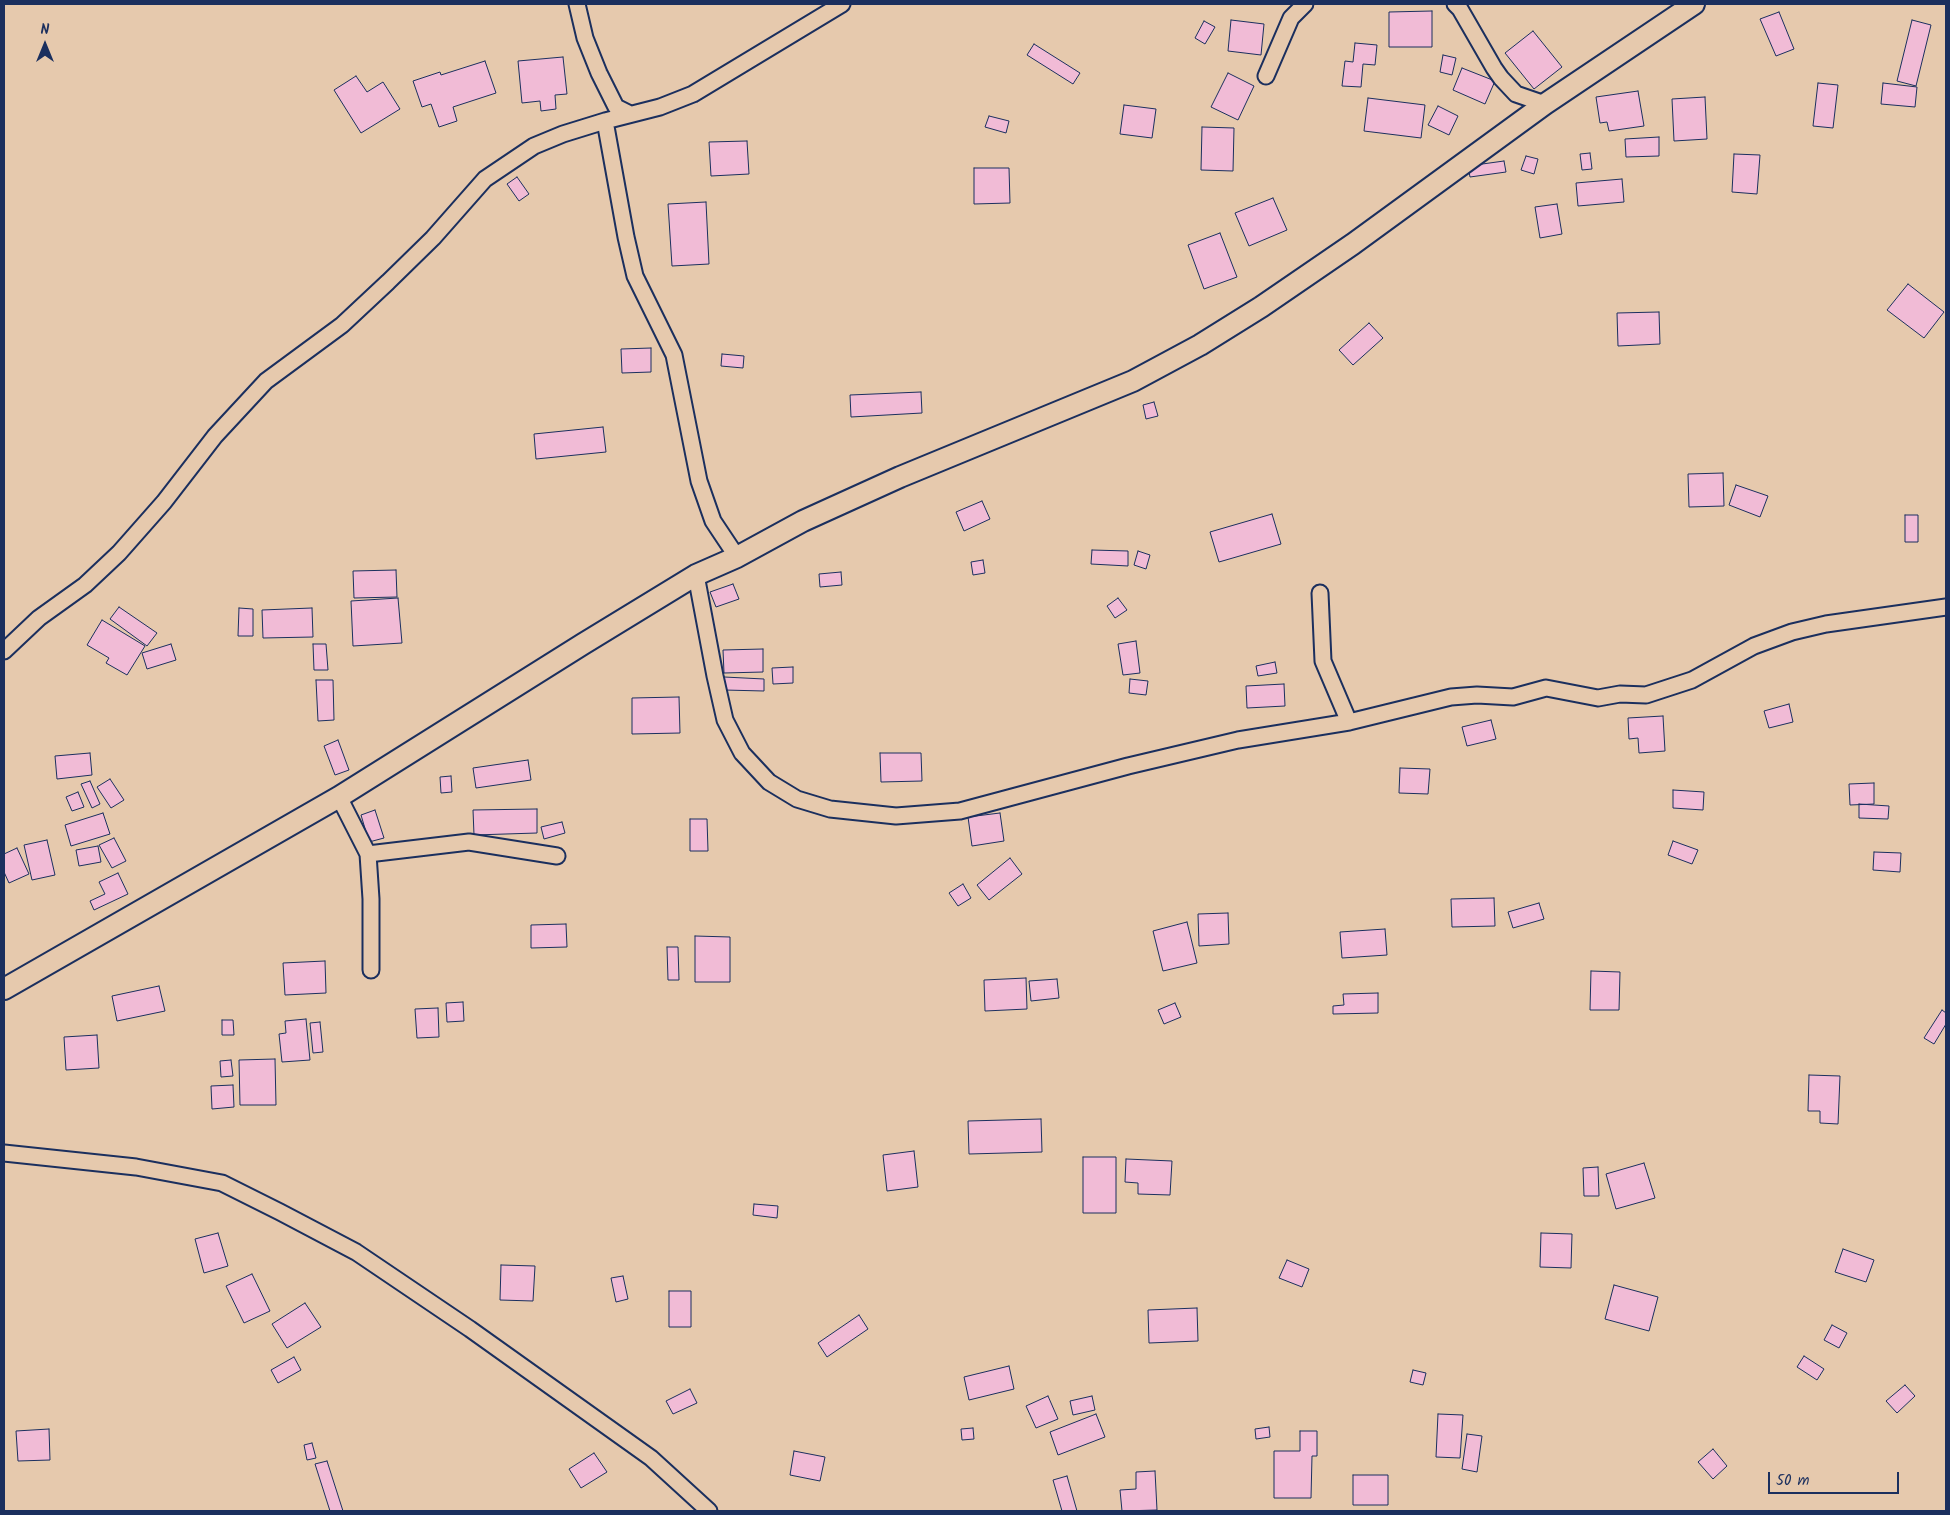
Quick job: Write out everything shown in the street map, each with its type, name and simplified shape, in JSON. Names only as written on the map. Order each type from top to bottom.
[{"type":"main road","points":[[4,989],[339,797],[696,575],[737,557],[802,521],[900,477],[1133,381],[1200,345],[1260,307],[1352,244],[1545,104],[1694,4]]},
{"type":"street","points":[[577,4],[585,38],[598,73],[616,108],[630,114]]},
{"type":"street","points":[[4,652],[39,618],[85,585],[118,553],[164,502],[215,436],[266,382],[342,325],[433,238],[485,180],[534,146],[605,121],[660,107],[693,94],[842,4]]},
{"type":"street","points":[[1266,76],[1292,18],[1305,4]]},
{"type":"street","points":[[1455,4],[1460,9],[1501,78],[1516,94],[1545,104]]},
{"type":"street","points":[[605,121],[635,276],[674,355],[699,481],[713,521],[737,557]]},
{"type":"street","points":[[696,575],[714,676],[725,720],[742,752],[769,782],[797,799],[830,809],[896,816],[960,811],[1128,766],[1238,740],[1349,722],[1451,697],[1477,695],[1513,697],[1546,688],[1598,698],[1620,694],[1646,695],[1692,680],[1754,646],[1792,632],[1844,621],[1946,607]]},
{"type":"street","points":[[1320,593],[1323,661],[1349,722]]},
{"type":"street","points":[[339,797],[368,854],[371,899],[371,970]]},
{"type":"street","points":[[368,854],[469,842],[558,856]]},
{"type":"street","points":[[4,1153],[136,1167],[222,1183],[280,1212],[356,1252],[470,1328],[652,1458],[709,1511]]},
{"type":"building","points":[[1432,11],[1432,47],[1389,47],[1389,12]]},
{"type":"building","points":[[1779,12],[1794,49],[1776,56],[1760,19]]},
{"type":"building","points":[[1231,20],[1264,24],[1261,55],[1228,51]]},
{"type":"building","points":[[1912,20],[1931,25],[1916,86],[1897,81]]},
{"type":"building","points":[[1204,21],[1215,27],[1205,44],[1195,38]]},
{"type":"building","points":[[1533,31],[1562,67],[1534,89],[1505,53]]},
{"type":"building","points":[[1355,43],[1377,45],[1375,65],[1363,64],[1361,87],[1342,86],[1345,61],[1353,62]]},
{"type":"building","points":[[1034,44],[1080,73],[1073,84],[1027,55]]},
{"type":"building","points":[[1443,55],[1456,58],[1452,75],[1440,72]]},
{"type":"building","points":[[563,57],[567,94],[555,95],[556,109],[541,111],[540,101],[522,103],[518,61]]},
{"type":"building","points":[[485,61],[496,93],[453,107],[457,121],[439,127],[431,104],[422,107],[413,81],[440,72],[441,75]]},
{"type":"building","points":[[1462,68],[1495,81],[1485,104],[1453,90]]},
{"type":"building","points":[[1228,73],[1254,86],[1238,120],[1211,107]]},
{"type":"building","points":[[356,76],[367,92],[383,82],[400,109],[361,133],[334,90]]},
{"type":"building","points":[[1818,83],[1838,85],[1833,128],[1813,126]]},
{"type":"building","points":[[1883,83],[1917,87],[1915,107],[1881,104]]},
{"type":"building","points":[[1638,91],[1644,126],[1609,131],[1607,122],[1600,123],[1596,97]]},
{"type":"building","points":[[1705,97],[1707,139],[1674,141],[1672,99]]},
{"type":"building","points":[[1368,98],[1425,105],[1421,138],[1364,131]]},
{"type":"building","points":[[1124,105],[1156,109],[1152,138],[1120,134]]},
{"type":"building","points":[[1438,106],[1458,116],[1449,135],[1428,125]]},
{"type":"building","points":[[989,116],[1009,121],[1006,133],[985,127]]},
{"type":"building","points":[[1202,127],[1234,128],[1233,171],[1201,170]]},
{"type":"building","points":[[1659,137],[1659,156],[1626,157],[1625,139]]},
{"type":"building","points":[[747,141],[749,174],[711,176],[709,142]]},
{"type":"building","points":[[1590,153],[1592,169],[1582,170],[1580,154]]},
{"type":"building","points":[[1734,154],[1760,155],[1757,194],[1732,192]]},
{"type":"building","points":[[1526,156],[1538,159],[1534,174],[1521,170]]},
{"type":"building","points":[[1504,161],[1506,172],[1470,177],[1468,166]]},
{"type":"building","points":[[974,168],[1009,168],[1010,203],[974,204]]},
{"type":"building","points":[[517,177],[529,194],[519,201],[507,184]]},
{"type":"building","points":[[1622,179],[1624,202],[1578,206],[1576,183]]},
{"type":"building","points":[[1273,198],[1287,230],[1249,246],[1235,213]]},
{"type":"building","points":[[706,202],[709,264],[672,266],[668,204]]},
{"type":"building","points":[[1557,204],[1562,234],[1540,238],[1535,207]]},
{"type":"building","points":[[1220,233],[1237,277],[1204,289],[1188,245]]},
{"type":"building","points":[[1908,284],[1944,312],[1924,338],[1887,310]]},
{"type":"building","points":[[1659,312],[1660,344],[1618,346],[1617,313]]},
{"type":"building","points":[[1369,323],[1383,338],[1353,365],[1339,350]]},
{"type":"building","points":[[651,348],[651,372],[622,373],[621,349]]},
{"type":"building","points":[[722,354],[744,356],[743,368],[721,366]]},
{"type":"building","points":[[921,392],[922,413],[851,417],[850,395]]},
{"type":"building","points":[[1154,402],[1158,416],[1146,419],[1143,405]]},
{"type":"building","points":[[603,427],[606,452],[536,459],[534,434]]},
{"type":"building","points":[[1723,473],[1724,506],[1689,507],[1688,474]]},
{"type":"building","points":[[1736,485],[1768,496],[1760,517],[1729,505]]},
{"type":"building","points":[[982,501],[990,519],[964,531],[956,512]]},
{"type":"building","points":[[1272,514],[1281,544],[1219,562],[1210,532]]},
{"type":"building","points":[[1905,515],[1918,515],[1918,542],[1905,542]]},
{"type":"building","points":[[1092,550],[1128,551],[1128,566],[1091,564]]},
{"type":"building","points":[[1138,551],[1150,555],[1146,569],[1134,565]]},
{"type":"building","points":[[983,560],[985,573],[973,575],[971,562]]},
{"type":"building","points":[[396,570],[397,597],[354,598],[353,571]]},
{"type":"building","points":[[841,572],[842,585],[820,587],[819,574]]},
{"type":"building","points":[[733,584],[739,599],[716,607],[710,592]]},
{"type":"building","points":[[398,598],[402,643],[353,646],[351,601]]},
{"type":"building","points":[[1118,598],[1127,610],[1115,618],[1107,606]]},
{"type":"building","points":[[119,607],[157,633],[147,646],[110,619]]},
{"type":"building","points":[[239,608],[253,609],[253,636],[238,636]]},
{"type":"building","points":[[312,608],[313,637],[263,638],[262,610]]},
{"type":"building","points":[[102,620],[145,646],[127,675],[106,663],[109,658],[87,645]]},
{"type":"building","points":[[1136,641],[1140,673],[1123,675],[1118,644]]},
{"type":"building","points":[[171,644],[176,660],[147,669],[142,653]]},
{"type":"building","points":[[313,644],[326,644],[328,670],[314,670]]},
{"type":"building","points":[[763,649],[763,672],[724,673],[723,650]]},
{"type":"building","points":[[1275,662],[1277,673],[1258,676],[1256,666]]},
{"type":"building","points":[[793,667],[793,683],[773,684],[772,668]]},
{"type":"building","points":[[724,677],[764,679],[764,691],[724,690]]},
{"type":"building","points":[[1130,679],[1148,681],[1146,695],[1129,693]]},
{"type":"building","points":[[316,680],[333,680],[334,720],[318,721]]},
{"type":"building","points":[[1284,684],[1285,706],[1247,708],[1246,686]]},
{"type":"building","points":[[679,697],[680,733],[632,734],[632,698]]},
{"type":"building","points":[[1789,704],[1793,722],[1769,728],[1764,711]]},
{"type":"building","points":[[1663,716],[1665,751],[1639,753],[1638,738],[1629,739],[1628,718]]},
{"type":"building","points":[[1491,720],[1496,739],[1467,746],[1462,727]]},
{"type":"building","points":[[338,740],[349,770],[335,775],[324,746]]},
{"type":"building","points":[[90,753],[92,775],[57,779],[55,756]]},
{"type":"building","points":[[880,753],[921,753],[922,781],[881,782]]},
{"type":"building","points":[[528,760],[531,780],[476,788],[473,768]]},
{"type":"building","points":[[1400,768],[1430,769],[1428,794],[1399,793]]},
{"type":"building","points":[[451,776],[452,792],[441,793],[440,777]]},
{"type":"building","points":[[110,779],[124,800],[111,808],[97,787]]},
{"type":"building","points":[[90,781],[100,804],[92,808],[81,784]]},
{"type":"building","points":[[1874,783],[1874,804],[1850,805],[1849,784]]},
{"type":"building","points":[[1673,790],[1704,792],[1703,810],[1673,808]]},
{"type":"building","points":[[78,792],[84,807],[72,811],[66,797]]},
{"type":"building","points":[[1859,804],[1889,806],[1888,819],[1859,818]]},
{"type":"building","points":[[537,809],[537,833],[474,835],[473,810]]},
{"type":"building","points":[[375,810],[384,838],[369,842],[361,815]]},
{"type":"building","points":[[103,813],[110,834],[71,846],[65,825]]},
{"type":"building","points":[[1000,813],[1004,841],[972,846],[968,817]]},
{"type":"building","points":[[690,819],[707,819],[708,851],[690,851]]},
{"type":"building","points":[[562,822],[565,833],[544,839],[541,827]]},
{"type":"building","points":[[114,838],[126,861],[112,868],[99,845]]},
{"type":"building","points":[[47,840],[55,875],[32,880],[24,845]]},
{"type":"building","points":[[1673,841],[1698,850],[1692,864],[1668,855]]},
{"type":"building","points":[[98,846],[101,862],[79,866],[76,850]]},
{"type":"building","points":[[17,848],[29,874],[9,883],[4,872],[4,854]]},
{"type":"building","points":[[1874,852],[1901,853],[1900,872],[1873,870]]},
{"type":"building","points":[[1010,858],[1022,874],[989,900],[977,885]]},
{"type":"building","points":[[118,873],[128,894],[94,910],[90,901],[105,894],[99,882]]},
{"type":"building","points":[[963,884],[971,898],[958,906],[949,893]]},
{"type":"building","points":[[1494,898],[1495,926],[1452,927],[1451,899]]},
{"type":"building","points":[[1539,903],[1544,919],[1513,928],[1508,912]]},
{"type":"building","points":[[1228,913],[1229,944],[1199,946],[1198,914]]},
{"type":"building","points":[[1187,922],[1197,963],[1163,971],[1153,931]]},
{"type":"building","points":[[566,924],[567,947],[531,948],[531,925]]},
{"type":"building","points":[[1385,929],[1387,955],[1342,958],[1340,932]]},
{"type":"building","points":[[695,936],[730,937],[730,982],[695,982]]},
{"type":"building","points":[[667,947],[678,947],[679,980],[668,980]]},
{"type":"building","points":[[325,961],[326,993],[285,995],[283,963]]},
{"type":"building","points":[[1591,971],[1620,972],[1619,1010],[1590,1010]]},
{"type":"building","points":[[1026,978],[1027,1009],[985,1011],[984,980]]},
{"type":"building","points":[[1057,979],[1059,998],[1031,1001],[1029,981]]},
{"type":"building","points":[[159,986],[165,1011],[117,1021],[112,996]]},
{"type":"building","points":[[1378,993],[1378,1013],[1333,1014],[1333,1006],[1344,1005],[1343,994]]},
{"type":"building","points":[[463,1002],[464,1021],[447,1022],[446,1003]]},
{"type":"building","points":[[1175,1003],[1181,1017],[1164,1024],[1158,1010]]},
{"type":"building","points":[[438,1008],[439,1037],[417,1038],[415,1009]]},
{"type":"building","points":[[1942,1010],[1946,1013],[1946,1024],[1934,1044],[1924,1038]]},
{"type":"building","points":[[306,1019],[310,1060],[282,1062],[279,1034],[286,1033],[285,1021]]},
{"type":"building","points":[[222,1020],[233,1020],[234,1035],[222,1035]]},
{"type":"building","points":[[320,1022],[323,1052],[313,1053],[310,1023]]},
{"type":"building","points":[[97,1035],[99,1068],[66,1070],[64,1037]]},
{"type":"building","points":[[275,1059],[276,1105],[240,1105],[239,1060]]},
{"type":"building","points":[[231,1060],[233,1076],[221,1077],[220,1061]]},
{"type":"building","points":[[1809,1075],[1840,1076],[1838,1124],[1820,1123],[1820,1111],[1808,1111]]},
{"type":"building","points":[[233,1085],[234,1107],[212,1109],[211,1086]]},
{"type":"building","points":[[1041,1119],[1042,1152],[969,1154],[968,1121]]},
{"type":"building","points":[[914,1151],[918,1187],[887,1191],[883,1155]]},
{"type":"building","points":[[1083,1157],[1116,1157],[1116,1213],[1083,1213]]},
{"type":"building","points":[[1126,1159],[1172,1161],[1170,1195],[1138,1194],[1138,1183],[1125,1182]]},
{"type":"building","points":[[1644,1163],[1655,1198],[1616,1209],[1606,1174]]},
{"type":"building","points":[[1598,1167],[1599,1196],[1584,1196],[1583,1168]]},
{"type":"building","points":[[754,1204],[778,1206],[777,1218],[753,1215]]},
{"type":"building","points":[[218,1233],[228,1266],[204,1273],[195,1239]]},
{"type":"building","points":[[1541,1233],[1572,1234],[1571,1268],[1540,1267]]},
{"type":"building","points":[[1843,1249],[1874,1260],[1866,1282],[1835,1272]]},
{"type":"building","points":[[1287,1260],[1309,1269],[1302,1287],[1279,1278]]},
{"type":"building","points":[[501,1265],[535,1266],[533,1301],[500,1300]]},
{"type":"building","points":[[252,1274],[270,1311],[244,1323],[226,1286]]},
{"type":"building","points":[[623,1276],[628,1299],[616,1302],[611,1278]]},
{"type":"building","points":[[1614,1285],[1658,1297],[1649,1331],[1605,1319]]},
{"type":"building","points":[[669,1291],[691,1291],[691,1327],[669,1327]]},
{"type":"building","points":[[305,1303],[321,1327],[287,1348],[272,1324]]},
{"type":"building","points":[[1197,1308],[1198,1341],[1149,1343],[1148,1310]]},
{"type":"building","points":[[859,1315],[868,1329],[827,1357],[818,1343]]},
{"type":"building","points":[[1832,1325],[1847,1333],[1839,1348],[1824,1340]]},
{"type":"building","points":[[1804,1356],[1824,1369],[1817,1380],[1797,1367]]},
{"type":"building","points":[[294,1357],[301,1370],[278,1383],[271,1370]]},
{"type":"building","points":[[1009,1366],[1014,1389],[969,1400],[964,1377]]},
{"type":"building","points":[[1413,1370],[1426,1373],[1423,1385],[1410,1382]]},
{"type":"building","points":[[1905,1385],[1915,1396],[1897,1413],[1886,1401]]},
{"type":"building","points":[[690,1389],[697,1403],[673,1414],[666,1401]]},
{"type":"building","points":[[1048,1396],[1058,1419],[1036,1428],[1026,1406]]},
{"type":"building","points":[[1092,1396],[1095,1410],[1073,1415],[1070,1401]]},
{"type":"building","points":[[1096,1414],[1105,1437],[1058,1455],[1050,1432]]},
{"type":"building","points":[[1438,1414],[1463,1415],[1460,1458],[1436,1457]]},
{"type":"building","points":[[1269,1427],[1270,1437],[1256,1439],[1255,1429]]},
{"type":"building","points":[[973,1428],[974,1439],[962,1440],[961,1429]]},
{"type":"building","points":[[49,1429],[50,1460],[18,1461],[16,1431]]},
{"type":"building","points":[[1300,1431],[1317,1431],[1317,1456],[1312,1456],[1311,1498],[1274,1498],[1274,1451],[1300,1451]]},
{"type":"building","points":[[1467,1434],[1482,1436],[1477,1472],[1462,1469]]},
{"type":"building","points":[[312,1443],[316,1458],[307,1460],[304,1445]]},
{"type":"building","points":[[1713,1449],[1727,1466],[1713,1479],[1698,1462]]},
{"type":"building","points":[[794,1451],[825,1457],[820,1481],[790,1475]]},
{"type":"building","points":[[594,1453],[607,1472],[581,1488],[569,1469]]},
{"type":"building","points":[[327,1461],[343,1511],[330,1511],[315,1464]]},
{"type":"building","points":[[1155,1471],[1157,1510],[1122,1511],[1120,1490],[1136,1489],[1136,1472]]},
{"type":"building","points":[[1353,1475],[1388,1475],[1388,1505],[1353,1505]]},
{"type":"building","points":[[1067,1476],[1077,1511],[1062,1511],[1053,1480]]}]
